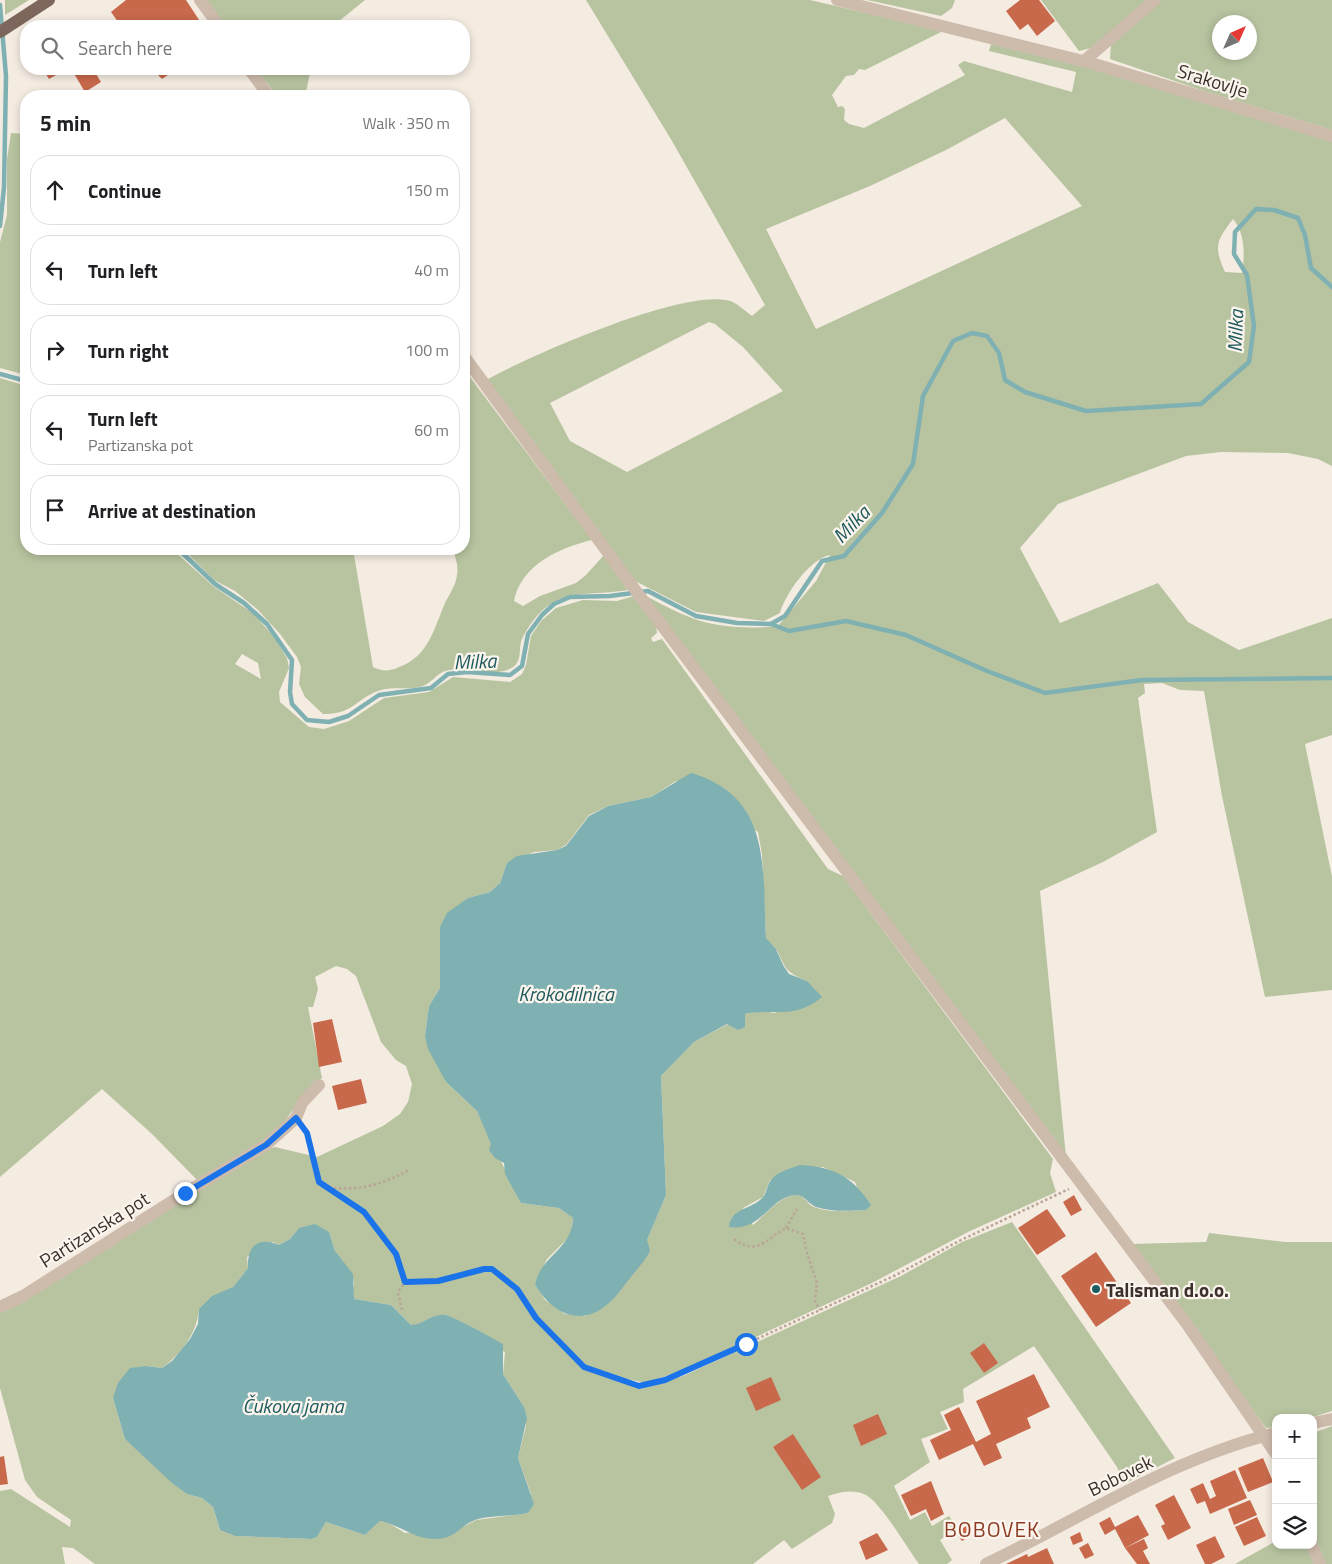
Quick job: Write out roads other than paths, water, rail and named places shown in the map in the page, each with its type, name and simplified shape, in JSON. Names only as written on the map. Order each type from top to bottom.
[{"type":"main road","points":[[21,20],[49,0]]},
{"type":"main road","points":[[0,32],[20,21]]},
{"type":"street","points":[[200,0],[215,20]]},
{"type":"street","name":"Srakovlje","points":[[837,0],[1084,61],[1332,136]]},
{"type":"street","points":[[1084,61],[1155,0]]},
{"type":"street","points":[[253,75],[265,90]]},
{"type":"street","points":[[470,364],[630,584],[1189,1327],[1272,1449]]},
{"type":"street","name":"Partizanska pot","points":[[0,1307],[23,1296],[185,1193],[266,1145],[296,1118],[302,1102],[318,1085]]},
{"type":"street","points":[[1317,1422],[1332,1418]]},
{"type":"street","name":"Bobovek","points":[[986,1564],[1170,1471],[1272,1434]]},
{"type":"street","points":[[1314,1549],[1320,1564]]},
{"type":"water","name":"Krokodilnica","points":[[691,773],[718,784],[737,799],[750,818],[758,839],[762,862],[766,938],[776,949],[789,974],[807,981],[822,997],[802,1009],[793,1011],[745,1014],[745,1027],[738,1030],[727,1024],[694,1042],[661,1076],[666,1195],[647,1240],[650,1251],[607,1305],[588,1315],[570,1315],[546,1300],[535,1284],[544,1265],[567,1238],[573,1218],[559,1208],[521,1203],[505,1174],[504,1163],[495,1158],[489,1150],[491,1144],[477,1111],[446,1082],[428,1049],[425,1036],[429,1006],[440,988],[440,927],[447,913],[468,898],[490,892],[500,883],[507,863],[517,856],[557,850],[566,846],[589,816],[608,806],[651,797]]},
{"type":"water","points":[[800,1165],[823,1168],[841,1175],[857,1187],[871,1205],[866,1210],[828,1210],[816,1207],[802,1196],[796,1195],[787,1197],[779,1202],[758,1220],[750,1224],[740,1227],[729,1227],[738,1212],[763,1197],[769,1183],[775,1176]]},
{"type":"water","name":"Čukova jama","points":[[315,1224],[329,1232],[335,1251],[353,1274],[354,1299],[391,1305],[411,1325],[436,1316],[445,1315],[465,1323],[503,1344],[503,1374],[524,1407],[527,1418],[518,1458],[534,1504],[528,1513],[475,1520],[452,1535],[434,1539],[420,1537],[380,1521],[365,1535],[326,1522],[317,1537],[312,1539],[235,1536],[220,1530],[213,1507],[202,1498],[187,1494],[172,1483],[125,1439],[113,1398],[118,1383],[130,1368],[146,1366],[162,1368],[172,1361],[190,1339],[198,1324],[199,1309],[212,1296],[233,1287],[248,1268],[249,1254],[255,1245],[265,1242],[279,1245],[290,1239],[299,1228]]},
{"type":"waterway","points":[[0,5],[6,76],[4,187],[0,226]]},
{"type":"waterway","name":"Milka","points":[[184,555],[215,584],[244,603],[267,624],[292,660],[290,692],[292,704],[307,720],[329,722],[348,716],[379,695],[431,688],[448,674],[467,672],[510,675],[522,666],[528,634],[542,615],[554,604],[570,597],[610,596],[648,591],[696,616],[737,623],[771,624],[785,616],[822,561],[844,556],[882,513],[913,464],[923,396],[953,341],[972,333],[987,336],[999,353],[1005,380],[1025,392],[1086,411],[1201,404],[1249,362],[1254,326],[1247,275],[1234,254],[1235,232],[1256,209],[1274,210],[1298,218],[1305,235],[1311,268],[1332,287]]},
{"type":"waterway","name":"Milka","points":[[0,374],[20,379]]},
{"type":"waterway","points":[[771,624],[789,631],[846,621],[906,635],[987,671],[1045,693],[1142,680],[1332,678]]},
{"type":"place","name":"Talisman d.o.o.","points":[[1096,1289]]},
{"type":"district","name":"BOBOVEK","points":[[992,1529]]}]
